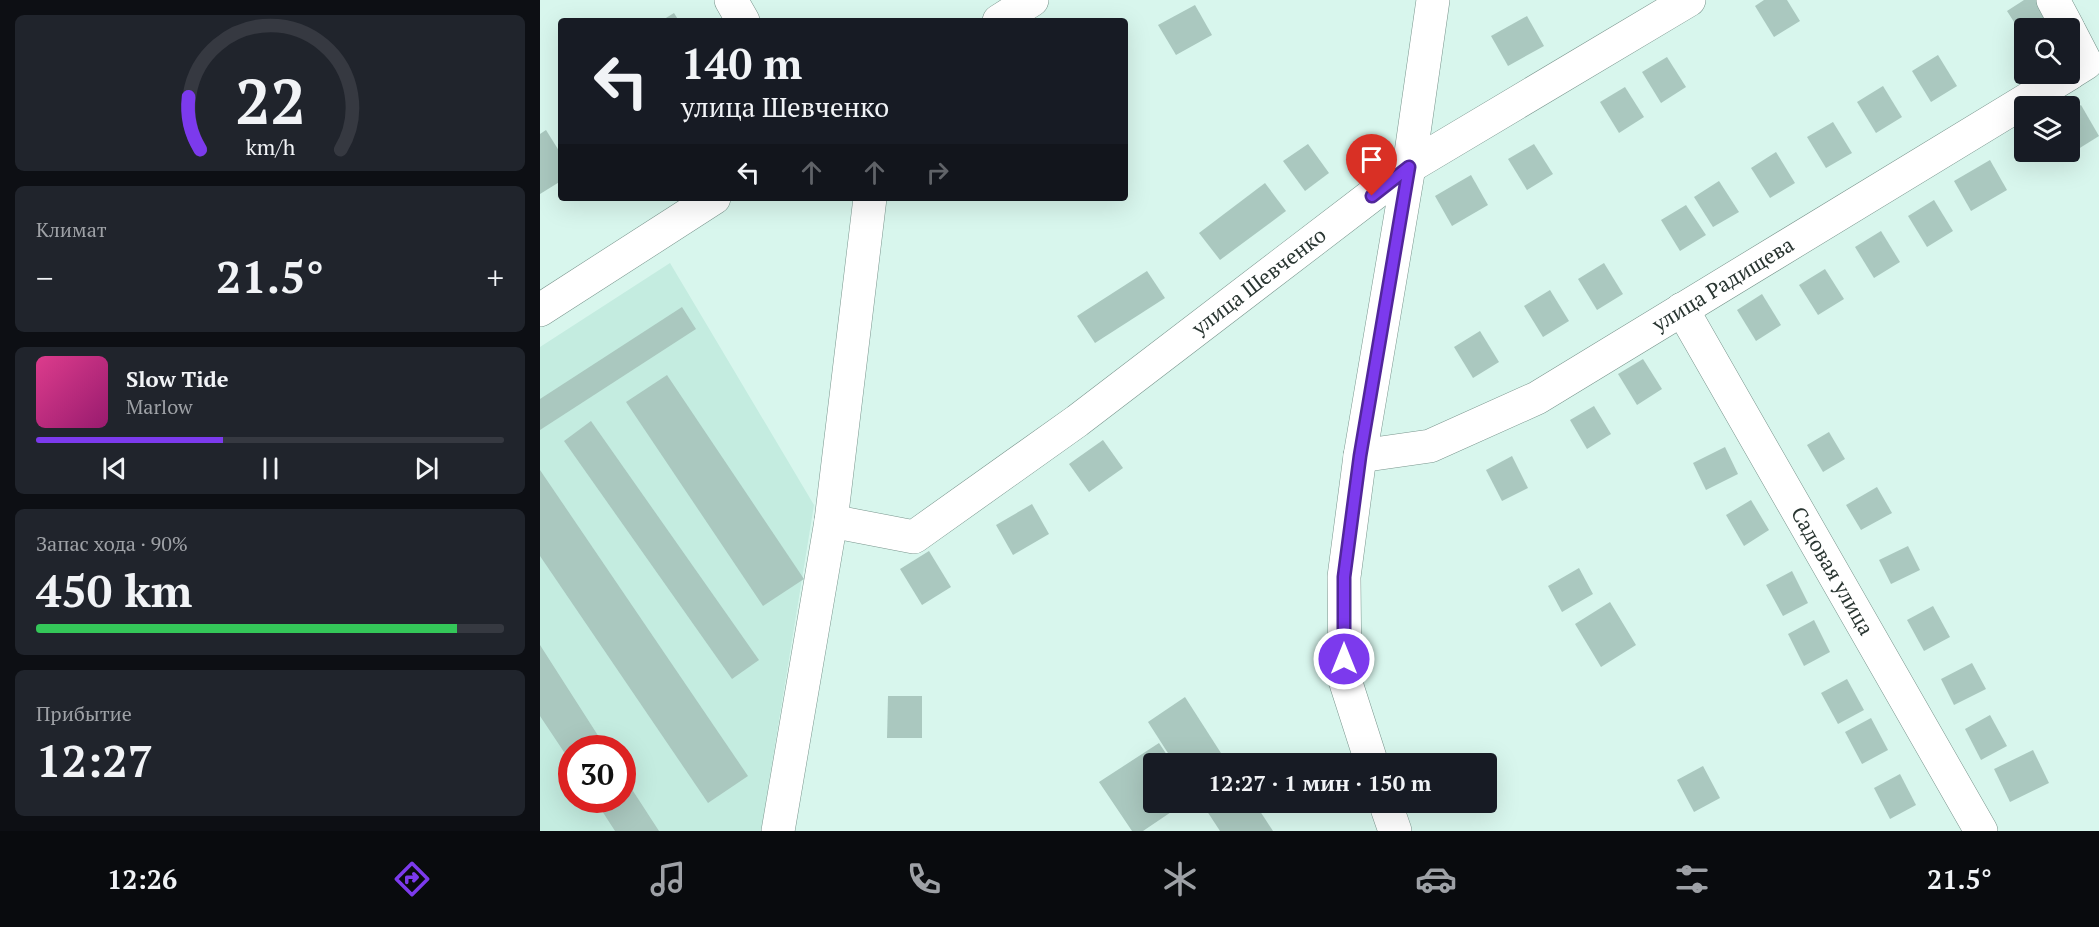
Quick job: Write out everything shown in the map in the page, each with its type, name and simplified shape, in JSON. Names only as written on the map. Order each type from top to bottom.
[{"type":"street","points":[[731,0],[741,18]]},
{"type":"street","points":[[1004,18],[1032,0]]},
{"type":"street","points":[[1368,753],[1344,680],[1344,577],[1360,456],[1409,167],[1433,0]]},
{"type":"street","name":"улица Шевченко","points":[[831,521],[914,537],[1077,422],[1409,167],[1689,0]]},
{"type":"street","name":"улица Радищева","points":[[2053,0],[2063,18]]},
{"type":"street","name":"улица Радищева","points":[[2080,51],[2086,63],[2080,67]]},
{"type":"street","name":"улица Радищева","points":[[1360,456],[1430,446],[1537,398],[2052,84]]},
{"type":"street","points":[[540,310],[709,201]]},
{"type":"street","points":[[778,831],[831,521],[870,201]]},
{"type":"street","name":"Садовая улица","points":[[1682,309],[1981,831]]},
{"type":"street","points":[[1389,813],[1395,831]]},
{"type":"shaded area","points":[[670,263],[814,505],[761,831],[540,831],[540,347]]},
{"type":"building","points":[[1764,0],[1787,0],[1800,21],[1774,37],[1755,6]]},
{"type":"building","points":[[2024,0],[2036,0],[2047,18],[2014,18],[2014,22],[2007,11]]},
{"type":"building","points":[[1195,5],[1212,35],[1176,55],[1158,25]]},
{"type":"building","points":[[674,13],[677,18],[666,18]]},
{"type":"building","points":[[1527,16],[1544,46],[1508,66],[1491,36]]},
{"type":"building","points":[[1938,55],[1957,86],[1931,102],[1912,71]]},
{"type":"building","points":[[1667,57],[1686,87],[1661,103],[1642,72]]},
{"type":"building","points":[[1883,86],[1902,117],[1876,133],[1857,102]]},
{"type":"building","points":[[1625,87],[1644,117],[1619,133],[1600,102]]},
{"type":"building","points":[[2080,106],[2099,136],[2080,148]]},
{"type":"building","points":[[1833,122],[1852,153],[1826,168],[1807,137]]},
{"type":"building","points":[[546,130],[558,149],[558,183],[540,194],[540,134]]},
{"type":"building","points":[[1308,144],[1329,173],[1305,191],[1283,161]]},
{"type":"building","points":[[1534,144],[1553,174],[1527,190],[1508,159]]},
{"type":"building","points":[[1776,152],[1795,183],[1770,198],[1751,168]]},
{"type":"building","points":[[1990,160],[2007,190],[1971,211],[1954,181]]},
{"type":"building","points":[[1471,175],[1488,205],[1452,226],[1435,196]]},
{"type":"building","points":[[1719,181],[1739,212],[1713,227],[1694,197]]},
{"type":"building","points":[[1265,183],[1286,211],[1220,260],[1199,233]]},
{"type":"building","points":[[1934,200],[1953,231],[1927,247],[1908,216]]},
{"type":"building","points":[[1686,205],[1706,235],[1680,251],[1661,220]]},
{"type":"building","points":[[1881,231],[1900,262],[1874,278],[1855,247]]},
{"type":"building","points":[[1604,263],[1623,294],[1597,310],[1578,279]]},
{"type":"building","points":[[1825,269],[1844,299],[1818,315],[1799,285]]},
{"type":"building","points":[[1147,271],[1165,298],[1095,343],[1077,316]]},
{"type":"building","points":[[1550,290],[1569,321],[1543,337],[1524,306]]},
{"type":"building","points":[[1762,294],[1781,325],[1756,341],[1737,310]]},
{"type":"building","points":[[682,307],[696,329],[540,430],[540,399]]},
{"type":"building","points":[[1480,331],[1499,362],[1473,378],[1454,347]]},
{"type":"building","points":[[1643,359],[1662,389],[1637,405],[1618,374]]},
{"type":"building","points":[[667,375],[804,579],[763,606],[626,402]]},
{"type":"building","points":[[1594,406],[1611,434],[1587,449],[1570,420]]},
{"type":"building","points":[[591,421],[759,660],[732,679],[564,441]]},
{"type":"building","points":[[1829,432],[1845,459],[1823,472],[1807,445]]},
{"type":"building","points":[[1103,440],[1123,468],[1089,492],[1069,464]]},
{"type":"building","points":[[1725,447],[1738,474],[1706,490],[1693,463]]},
{"type":"building","points":[[1512,456],[1528,488],[1502,501],[1486,470]]},
{"type":"building","points":[[540,470],[748,776],[708,803],[540,556]]},
{"type":"building","points":[[1877,487],[1892,513],[1861,530],[1846,505]]},
{"type":"building","points":[[1751,500],[1769,530],[1744,546],[1726,515]]},
{"type":"building","points":[[1032,504],[1049,534],[1013,555],[996,525]]},
{"type":"building","points":[[1908,546],[1920,570],[1891,584],[1879,560]]},
{"type":"building","points":[[929,551],[951,587],[922,605],[900,569]]},
{"type":"building","points":[[1579,568],[1593,594],[1562,612],[1548,586]]},
{"type":"building","points":[[1792,571],[1808,603],[1783,616],[1766,585]]},
{"type":"building","points":[[1610,602],[1636,645],[1601,667],[1575,624]]},
{"type":"building","points":[[1933,606],[1950,637],[1924,651],[1907,620]]},
{"type":"building","points":[[1814,620],[1830,652],[1804,666],[1788,634]]},
{"type":"building","points":[[540,645],[598,735],[558,735],[558,743],[540,716]]},
{"type":"building","points":[[1972,663],[1986,689],[1954,705],[1941,679]]},
{"type":"building","points":[[1847,679],[1864,710],[1838,724],[1821,693]]},
{"type":"building","points":[[888,696],[922,696],[922,738],[887,738]]},
{"type":"building","points":[[1185,697],[1221,753],[1168,753],[1148,722]]},
{"type":"building","points":[[1990,715],[2007,746],[1981,760],[1965,729]]},
{"type":"building","points":[[1871,718],[1888,750],[1862,764],[1845,732]]},
{"type":"building","points":[[1159,743],[1166,753],[1144,753]]},
{"type":"building","points":[[2033,750],[2049,783],[2010,802],[1994,769]]},
{"type":"building","points":[[1143,753],[1143,813],[1170,813],[1143,831],[1132,831],[1099,782]]},
{"type":"building","points":[[1703,766],[1720,798],[1694,812],[1677,780]]},
{"type":"building","points":[[1900,774],[1916,805],[1890,819],[1874,788]]},
{"type":"building","points":[[636,796],[659,831],[615,831],[603,813],[636,813]]},
{"type":"building","points":[[1208,813],[1261,813],[1273,831],[1220,831]]},
{"type":"route","points":[[1344,659],[1344,577],[1360,456],[1409,167],[1372,196]]}]
